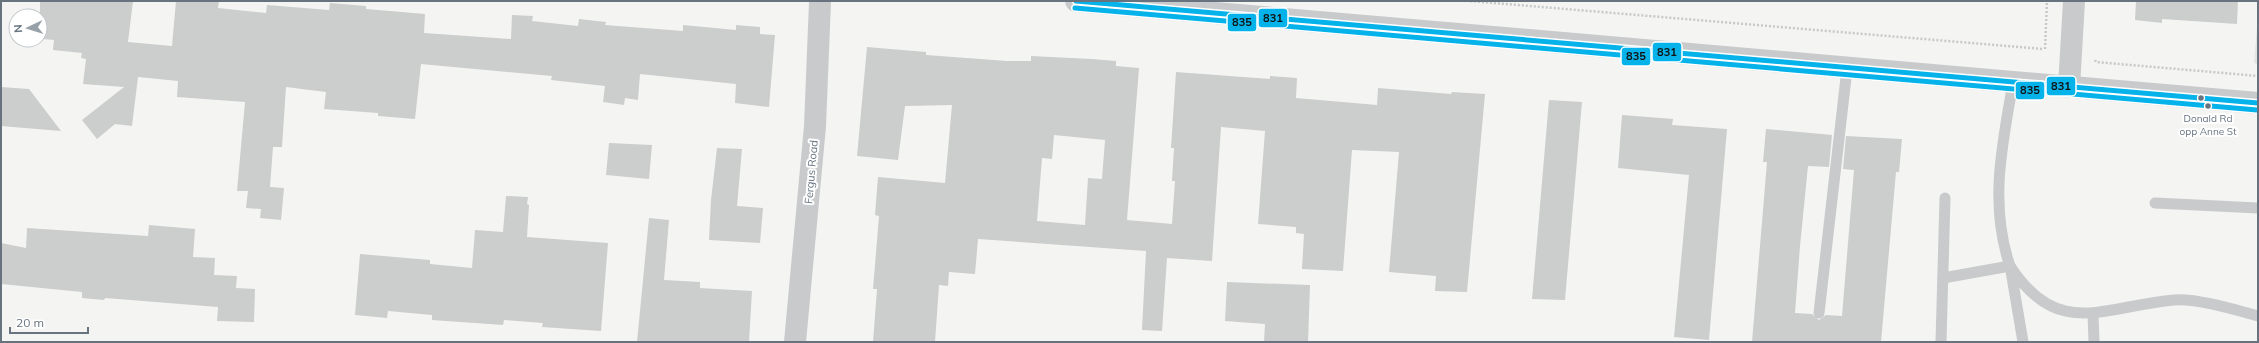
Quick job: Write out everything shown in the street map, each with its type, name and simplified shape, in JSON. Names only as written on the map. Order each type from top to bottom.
[{"type":"street","name":"Fergus Road","points":[[796,342],[825,1]]},
{"type":"street","points":[[1076,1],[1224,8],[1847,69],[2258,103]]},
{"type":"street","points":[[2069,88],[2074,1]]},
{"type":"lane","points":[[1819,314],[1847,69]]},
{"type":"lane","points":[[2013,83],[2000,158],[1998,182],[2000,228],[2010,266],[2023,342]]},
{"type":"lane","points":[[1941,342],[1945,198]]},
{"type":"lane","points":[[2155,203],[2258,208]]},
{"type":"lane","points":[[1943,278],[2010,266]]},
{"type":"lane","points":[[2010,266],[2019,280],[2044,304],[2057,309],[2093,313],[2175,300],[2221,306],[2258,316]]},
{"type":"lane","points":[[2093,313],[2094,342]]},
{"type":"path","points":[[1470,1],[2043,49]]},
{"type":"path","points":[[2070,50],[2091,52],[2096,62],[2258,76]]},
{"type":"shaded area","points":[[2258,15],[2258,64],[2254,63]]},
{"type":"building","points":[[40,1],[133,1],[128,42],[172,46],[176,1],[219,1],[218,8],[266,13],[267,5],[329,10],[330,3],[366,6],[366,9],[425,14],[424,33],[511,39],[512,15],[533,16],[532,21],[578,26],[579,19],[606,22],[605,25],[683,31],[683,25],[736,30],[736,25],[760,27],[760,34],[775,35],[769,107],[735,103],[736,84],[640,74],[638,100],[625,98],[624,105],[603,102],[605,86],[551,80],[552,76],[421,64],[415,119],[378,116],[378,113],[324,109],[326,92],[286,87],[282,147],[273,147],[270,187],[284,188],[281,220],[260,218],[261,209],[246,208],[248,191],[237,191],[245,102],[177,97],[178,81],[138,77],[132,126],[115,124],[97,139],[82,120],[124,87],[83,84],[86,59],[81,58],[82,53],[53,50],[54,40],[48,39],[48,8],[40,8]]},
{"type":"building","points":[[2136,1],[2238,1],[2237,24],[2162,19],[2162,23],[2135,20]]},
{"type":"building","points":[[867,47],[926,52],[926,55],[1007,61],[1031,61],[1031,56],[1092,59],[1116,61],[1116,66],[1139,68],[1127,220],[1172,224],[1175,181],[1172,181],[1174,148],[1171,148],[1176,72],[1270,79],[1270,76],[1297,78],[1296,98],[1377,105],[1378,88],[1451,94],[1452,92],[1485,94],[1467,292],[1435,291],[1436,276],[1389,272],[1399,152],[1352,150],[1343,271],[1302,269],[1304,234],[1296,233],[1296,227],[1258,224],[1265,131],[1221,127],[1212,261],[1167,258],[1162,331],[1142,330],[1146,251],[978,239],[975,274],[949,272],[948,286],[939,285],[935,342],[873,342],[877,289],[873,289],[879,216],[875,215],[878,177],[945,183],[952,105],[905,106],[898,160],[857,156]],"holes":[[[1054,135],[1105,140],[1102,179],[1088,178],[1085,225],[1037,221],[1042,158],[1052,159]]]},
{"type":"building","points":[[1,87],[29,89],[61,131],[1,126]]},
{"type":"building","points":[[1549,100],[1582,102],[1565,300],[1532,299]]},
{"type":"building","points":[[1622,115],[1673,119],[1672,125],[1727,129],[1709,340],[1674,337],[1689,175],[1618,168]]},
{"type":"building","points":[[1766,129],[1832,135],[1829,167],[1808,166],[1795,313],[1812,314],[1819,320],[1826,315],[1842,316],[1854,170],[1843,169],[1846,136],[1902,139],[1899,172],[1896,172],[1881,342],[1752,342],[1767,162],[1763,162]]},
{"type":"building","points":[[609,143],[652,145],[649,179],[606,175]]},
{"type":"building","points":[[717,148],[742,149],[737,206],[763,208],[760,243],[709,240],[711,200]]},
{"type":"building","points":[[506,196],[528,197],[527,237],[608,243],[601,331],[542,327],[543,323],[504,320],[503,325],[432,320],[432,315],[388,311],[387,318],[355,315],[360,254],[430,260],[430,264],[472,268],[475,230],[503,232]]},
{"type":"building","points":[[649,218],[669,220],[664,280],[700,282],[700,288],[752,291],[749,342],[637,342]]},
{"type":"building","points":[[149,225],[195,229],[193,257],[215,258],[214,275],[237,276],[236,288],[255,289],[254,322],[217,321],[218,307],[105,298],[104,300],[82,298],[82,292],[1,284],[1,243],[26,248],[27,228],[148,236]]},
{"type":"building","points":[[1227,282],[1310,285],[1308,342],[1264,342],[1265,324],[1225,321]]},
{"type":"transit line","name":"831","points":[[1076,1],[2258,103]]},
{"type":"transit line","name":"835","points":[[1075,8],[2257,110]]},
{"type":"place","name":"Donald Rd opp Anne St","points":[[2208,106]]}]
